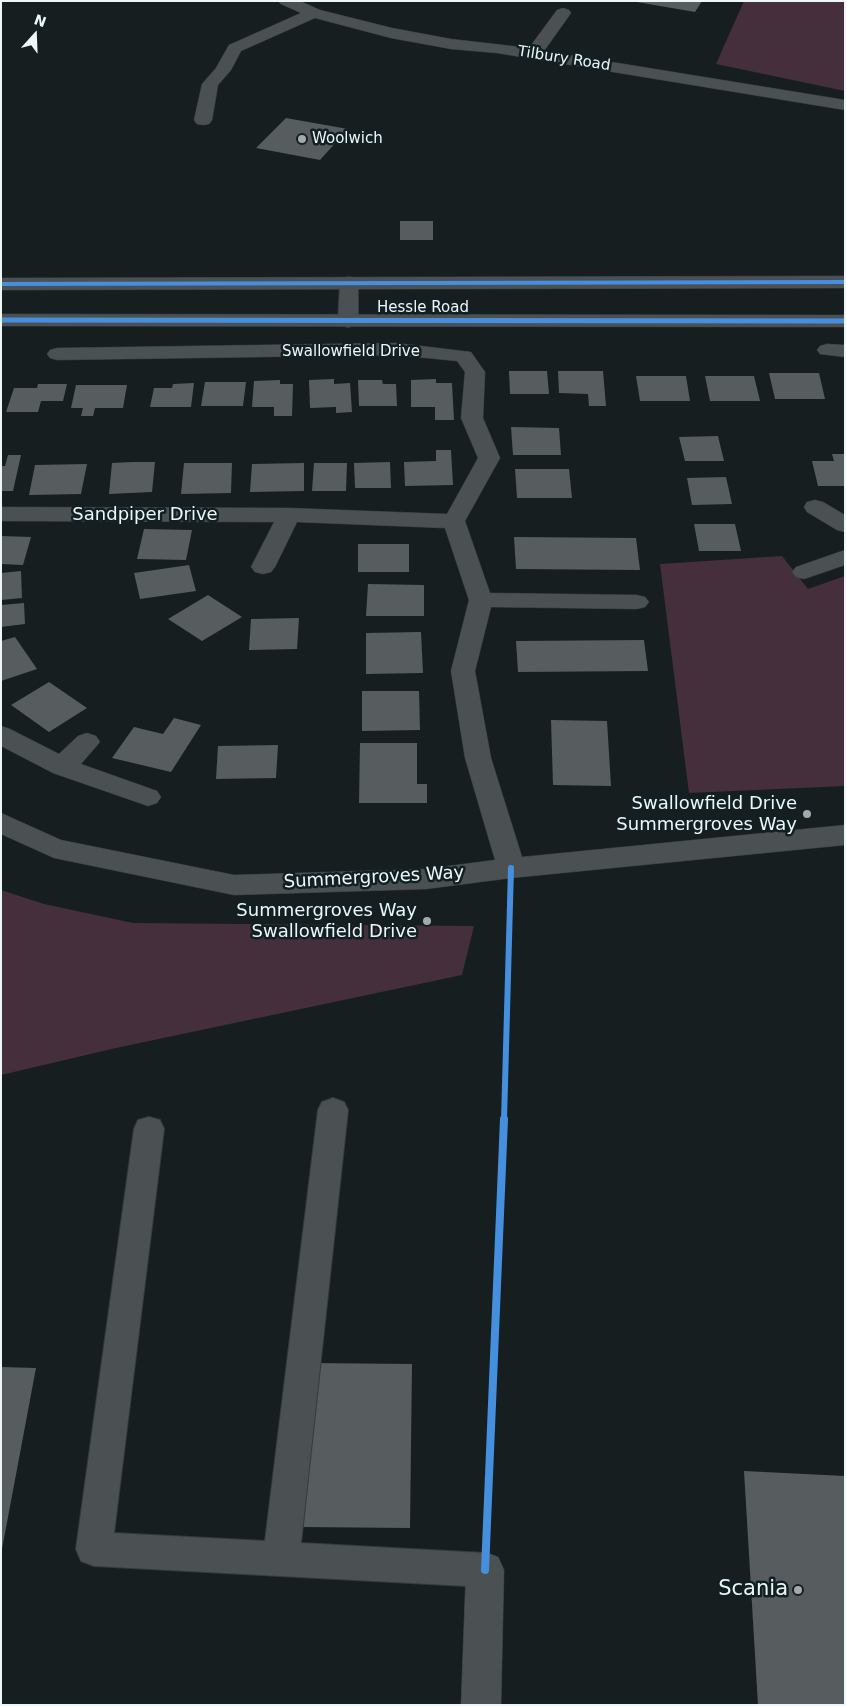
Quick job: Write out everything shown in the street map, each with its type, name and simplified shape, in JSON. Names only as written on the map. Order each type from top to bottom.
[{"type":"street","name":"Tilbury Road","points":[[286,1],[314,13],[391,33],[451,44],[498,48],[532,55],[768,91],[845,106]]},
{"type":"street","points":[[203,120],[210,84],[223,70],[235,48],[314,13]]},
{"type":"street","points":[[532,55],[563,13]]},
{"type":"street","name":"Hessle Road","points":[[1,284],[845,282]]},
{"type":"street","name":"Hessle Road","points":[[1,320],[845,321]]},
{"type":"street","name":"Swallowfield Drive","points":[[57,354],[152,361],[396,348],[464,356],[476,372],[472,418],[489,458],[454,520]]},
{"type":"street","points":[[815,507],[845,525]]},
{"type":"street","name":"Sandpiper Drive","points":[[1,514],[289,516],[454,520]]},
{"type":"street","points":[[263,567],[289,516]]},
{"type":"street","points":[[454,520],[481,600],[463,671],[478,758],[511,868]]},
{"type":"street","points":[[804,572],[845,557]]},
{"type":"street","points":[[481,600],[637,602]]},
{"type":"street","points":[[1,735],[62,767],[148,797]]},
{"type":"street","points":[[62,767],[87,742]]},
{"type":"street","name":"Summergroves Way","points":[[1,822],[54,848],[234,886],[426,879],[511,868],[845,836]]},
{"type":"street","points":[[481,1705],[485,1570]]},
{"type":"lane","points":[[348,321],[349,283]]},
{"type":"lane","points":[[281,1558],[333,1110]]},
{"type":"lane","points":[[149,1130],[94,1549],[485,1570]]},
{"type":"shaded area","points":[[744,1],[845,1],[845,91],[716,64]]},
{"type":"shaded area","points":[[782,556],[808,589],[845,576],[845,786],[689,793],[660,564]]},
{"type":"shaded area","points":[[1,890],[44,904],[133,923],[474,926],[462,975],[116,1048],[1,1075]]},
{"type":"building","points":[[631,1],[702,1],[695,12]]},
{"type":"building","name":"Woolwich","points":[[286,118],[348,129],[320,160],[256,148]]},
{"type":"building","points":[[400,221],[433,221],[433,240],[400,240]]},
{"type":"building","points":[[509,371],[547,371],[549,394],[510,394]]},
{"type":"building","points":[[558,371],[603,371],[606,406],[589,406],[588,394],[559,393]]},
{"type":"building","points":[[769,373],[819,373],[825,399],[775,399]]},
{"type":"building","points":[[636,376],[686,376],[690,401],[640,401]]},
{"type":"building","points":[[705,376],[754,376],[760,401],[710,401]]},
{"type":"building","points":[[334,379],[334,384],[350,383],[352,412],[336,413],[336,407],[310,408],[309,380]]},
{"type":"building","points":[[436,379],[436,383],[452,383],[454,420],[435,420],[435,407],[411,407],[411,380]]},
{"type":"building","points":[[280,380],[280,384],[293,384],[292,416],[274,416],[274,407],[252,407],[254,381]]},
{"type":"building","points":[[358,380],[382,380],[383,384],[396,384],[397,406],[359,406]]},
{"type":"building","points":[[205,382],[246,382],[243,406],[201,406]]},
{"type":"building","points":[[194,383],[191,407],[150,407],[154,388],[172,388],[173,384]]},
{"type":"building","points":[[38,384],[67,384],[63,401],[41,401],[38,412],[6,412],[14,388],[37,388]]},
{"type":"building","points":[[76,385],[127,385],[123,408],[95,408],[93,416],[81,416],[83,408],[71,408]]},
{"type":"building","points":[[511,427],[559,428],[561,455],[513,455]]},
{"type":"building","points":[[718,436],[724,461],[685,461],[679,437]]},
{"type":"building","points":[[436,450],[451,450],[453,485],[405,486],[404,462],[436,461]]},
{"type":"building","points":[[832,454],[845,454],[845,486],[818,486],[812,461],[834,461]]},
{"type":"building","points":[[8,455],[21,455],[13,491],[1,491],[1,466],[5,466]]},
{"type":"building","points":[[155,462],[152,492],[109,494],[112,463]]},
{"type":"building","points":[[390,462],[391,488],[355,488],[354,463]]},
{"type":"building","points":[[184,463],[232,463],[231,493],[181,494]]},
{"type":"building","points":[[304,463],[304,491],[250,492],[252,464]]},
{"type":"building","points":[[314,463],[347,463],[346,491],[312,491]]},
{"type":"building","points":[[87,464],[81,494],[29,495],[35,465]]},
{"type":"building","points":[[515,469],[569,469],[572,498],[517,498]]},
{"type":"building","points":[[726,477],[732,504],[692,505],[687,478]]},
{"type":"building","points":[[694,524],[735,524],[741,551],[699,551]]},
{"type":"building","points":[[144,529],[192,530],[186,560],[137,559]]},
{"type":"building","points":[[1,536],[31,537],[23,565],[1,564]]},
{"type":"building","points":[[514,537],[636,538],[640,570],[516,569]]},
{"type":"building","points":[[358,544],[409,544],[409,572],[358,572]]},
{"type":"building","points":[[189,565],[196,591],[140,599],[134,573]]},
{"type":"building","points":[[21,571],[22,598],[1,600],[1,573]]},
{"type":"building","points":[[368,584],[424,585],[424,616],[366,616]]},
{"type":"building","points":[[208,595],[242,617],[202,641],[168,619]]},
{"type":"building","points":[[24,603],[25,624],[1,627],[1,605]]},
{"type":"building","points":[[299,618],[297,649],[249,650],[251,619]]},
{"type":"building","points":[[421,632],[423,673],[366,674],[366,633]]},
{"type":"building","points":[[15,637],[37,669],[1,681],[1,641]]},
{"type":"building","points":[[644,640],[648,671],[518,672],[516,641]]},
{"type":"building","points":[[49,682],[87,708],[49,732],[11,705]]},
{"type":"building","points":[[362,691],[419,691],[420,730],[362,731]]},
{"type":"building","points":[[174,718],[201,725],[171,772],[112,758],[134,727],[163,734]]},
{"type":"building","points":[[551,720],[607,721],[611,786],[553,785]]},
{"type":"building","points":[[360,743],[417,743],[417,784],[427,784],[427,803],[359,803]]},
{"type":"building","points":[[278,745],[276,778],[216,779],[218,746]]},
{"type":"building","points":[[309,1363],[412,1364],[410,1528],[300,1527]]},
{"type":"building","points":[[1,1367],[36,1368],[2,1549],[1,1549]]},
{"type":"building","name":"Scania","points":[[744,1471],[845,1476],[845,1705],[758,1705]]},
{"type":"cycle path","points":[[1,284],[845,282]]},
{"type":"cycle path","points":[[1,320],[845,321]]},
{"type":"cycle path","points":[[485,1570],[506,1076],[511,868]]},
{"type":"place","name":"Woolwich","points":[[302,139]]},
{"type":"place","name":"Swallowfield Drive Summergroves Way","points":[[807,814]]},
{"type":"place","name":"Summergroves Way Swallowfield Drive","points":[[427,921]]},
{"type":"place","name":"Scania","points":[[798,1590]]}]
